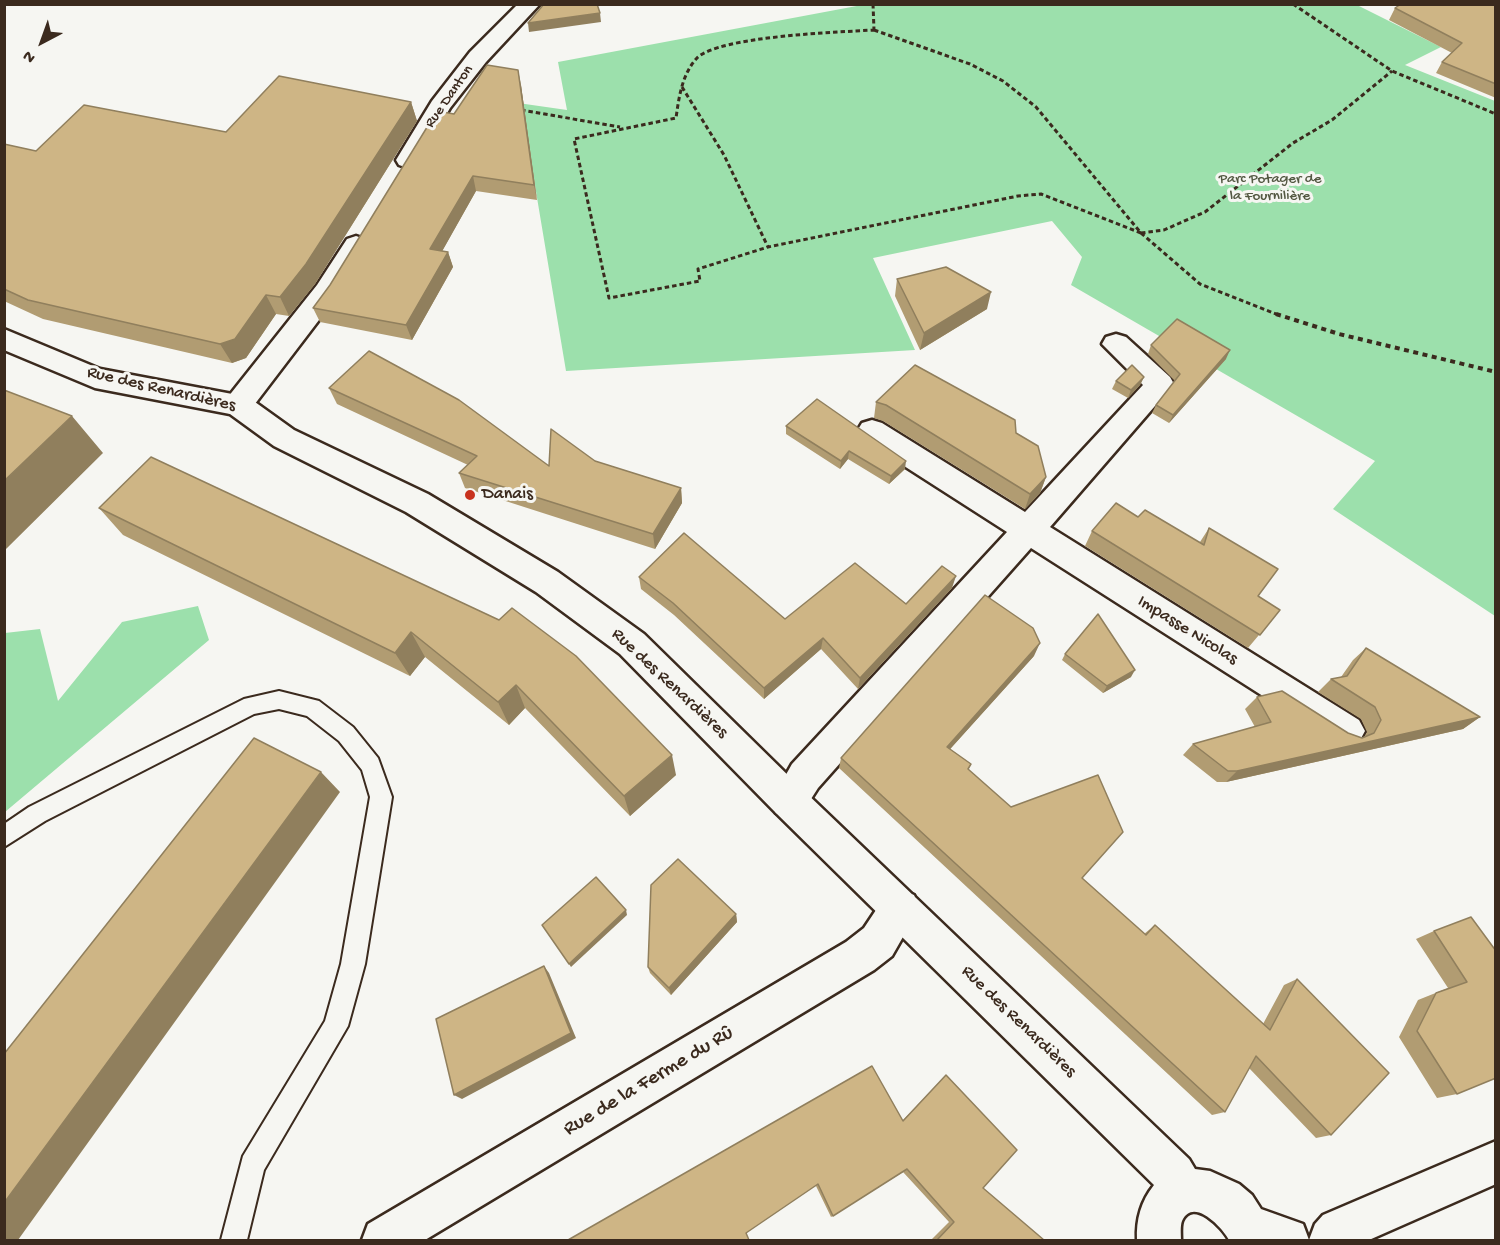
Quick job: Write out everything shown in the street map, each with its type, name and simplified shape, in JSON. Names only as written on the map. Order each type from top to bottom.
[{"type":"street","name":"Rue Danton","points":[[399,176],[447,98],[478,57],[530,4]]},
{"type":"street","points":[[238,405],[326,292],[369,225]]},
{"type":"street","name":"Rue des Renardières","points":[[4,339],[95,378],[238,405],[284,438],[417,503],[548,582],[632,644],[789,801],[1174,1174],[1183,1192]]},
{"type":"street","points":[[789,801],[805,776],[1160,384],[1116,344]]},
{"type":"street","name":"Impasse Nicolas","points":[[872,431],[1347,731]]},
{"type":"street","name":"Rue de la Ferme du Rû","points":[[384,1240],[860,956],[878,942],[900,909]]},
{"type":"street","points":[[1331,1240],[1339,1231],[1496,1162]]},
{"type":"street","points":[[1159,1240],[1160,1216],[1167,1203],[1183,1192],[1191,1190],[1207,1192],[1222,1199],[1236,1211],[1249,1234],[1287,1240]]},
{"type":"lane","points":[[4,837],[37,814],[251,705],[279,700],[312,708],[346,734],[371,765],[381,797],[353,964],[336,1026],[252,1165],[234,1240]]},
{"type":"path","points":[[873,4],[874,30]]},
{"type":"path","points":[[1293,4],[1392,71],[1496,114]]},
{"type":"path","points":[[1392,71],[1332,120],[1293,143],[1205,212],[1164,230],[1141,233],[1041,194],[1018,196],[768,247],[698,269],[700,281],[609,298],[574,139],[676,118],[681,86],[698,57],[731,44],[799,34],[874,30],[970,64],[1003,81],[1036,107],[1141,233],[1200,284],[1252,305],[1339,334],[1496,372]]},
{"type":"path","points":[[681,86],[724,155],[768,247]]},
{"type":"path","points":[[447,98],[624,128]]},
{"type":"green space","name":"Parc Potager de la Fournilière","points":[[862,5],[1357,5],[1441,47],[1405,65],[1495,101],[1495,616],[1333,509],[1375,461],[1071,285],[1082,257],[1052,221],[873,258],[915,350],[566,371],[523,114],[476,97],[567,110],[558,62]]},
{"type":"green space","points":[[198,606],[209,640],[5,812],[5,633],[40,629],[58,701],[122,622]]},
{"type":"building","points":[[544,4],[597,4],[600,13],[528,23]]},
{"type":"building","points":[[1401,4],[1496,4],[1496,84],[1442,62],[1462,43],[1395,8]]},
{"type":"building","points":[[487,65],[518,70],[534,185],[473,176],[430,249],[448,252],[406,325],[313,308],[330,285],[437,111],[454,114]]},
{"type":"building","points":[[279,76],[411,102],[306,264],[280,297],[266,295],[235,339],[220,344],[28,300],[4,289],[4,144],[36,151],[84,105],[226,132]]},
{"type":"building","points":[[946,267],[991,292],[924,333],[897,279]]},
{"type":"building","points":[[1177,319],[1230,350],[1173,415],[1156,405],[1180,374],[1151,345]]},
{"type":"building","points":[[369,351],[459,400],[549,466],[551,429],[595,461],[681,488],[653,534],[459,473],[477,456],[329,388]]},
{"type":"building","points":[[915,365],[1015,420],[1016,433],[1038,446],[1046,477],[1030,494],[886,405],[876,402]]},
{"type":"building","points":[[1132,365],[1144,377],[1131,390],[1116,381]]},
{"type":"building","points":[[4,390],[72,416],[4,481]]},
{"type":"building","points":[[817,399],[906,461],[891,476],[849,451],[841,461],[786,426]]},
{"type":"building","points":[[151,457],[499,620],[512,608],[576,656],[672,755],[624,796],[516,685],[498,702],[411,632],[395,653],[99,508]]},
{"type":"building","points":[[1116,503],[1138,517],[1145,510],[1204,545],[1209,528],[1278,569],[1258,596],[1280,610],[1260,635],[1092,531]]},
{"type":"building","points":[[684,533],[785,619],[855,563],[906,604],[942,566],[956,576],[860,678],[823,638],[764,688],[673,603],[639,577]]},
{"type":"building","points":[[985,595],[1033,628],[1040,643],[947,747],[971,764],[968,769],[1011,807],[1098,775],[1123,832],[1082,878],[1146,935],[1155,925],[1270,1030],[1297,979],[1389,1073],[1331,1135],[1256,1056],[1225,1112],[841,758]]},
{"type":"building","points":[[1098,614],[1135,670],[1107,686],[1065,654]]},
{"type":"building","points":[[1366,648],[1480,717],[1237,771],[1228,771],[1193,744],[1271,722],[1257,697],[1282,691],[1348,733],[1362,738],[1374,733],[1381,720],[1375,707],[1331,679],[1347,676]]},
{"type":"building","points":[[254,738],[321,772],[4,1203],[4,1054]]},
{"type":"building","points":[[678,859],[736,914],[669,988],[648,967],[651,885]]},
{"type":"building","points":[[596,877],[626,910],[569,964],[542,925]]},
{"type":"building","points":[[1471,917],[1496,951],[1496,1078],[1457,1094],[1417,1031],[1436,993],[1467,982],[1434,931]]},
{"type":"building","points":[[544,966],[571,1033],[454,1095],[436,1019]]},
{"type":"building","points":[[872,1066],[903,1121],[946,1075],[1017,1150],[983,1188],[1044,1240],[937,1240],[954,1222],[907,1169],[833,1216],[818,1184],[746,1233],[749,1240],[568,1240]]},
{"type":"place","name":"Danais","points":[[470,495]]}]
